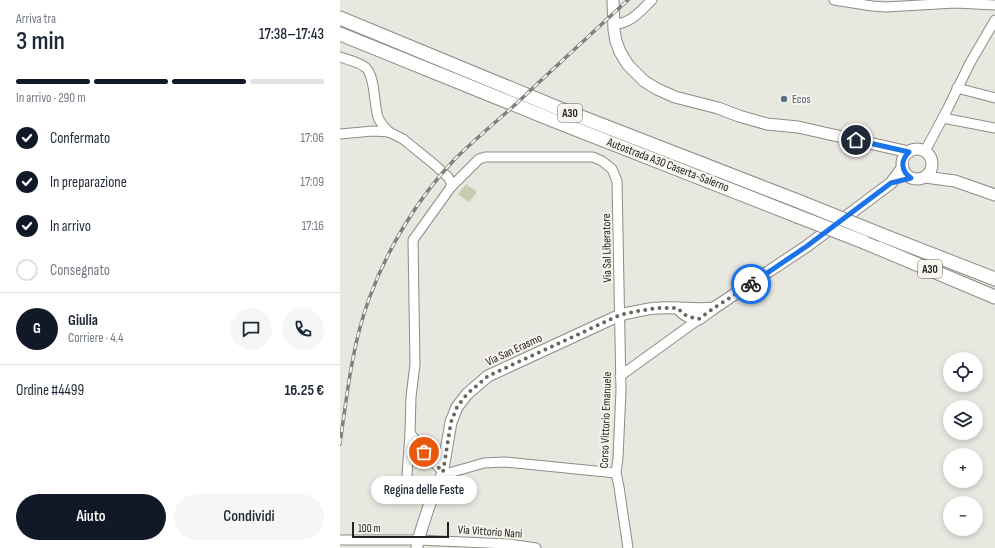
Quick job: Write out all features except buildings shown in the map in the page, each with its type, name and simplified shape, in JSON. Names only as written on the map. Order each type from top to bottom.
[{"type":"highway","name":"Autostrada A30 Caserta-Salerno","points":[[340,18],[558,108],[995,279]]},
{"type":"highway","name":"Autostrada A30 Caserta-Salerno","points":[[340,34],[555,121],[864,242],[995,297]]},
{"type":"main road","points":[[614,0],[614,27],[616,41],[620,52],[628,65],[644,81],[656,89],[675,97],[718,108],[767,124],[794,126],[909,152]]},
{"type":"main road","points":[[871,144],[891,156],[903,166]]},
{"type":"main road","points":[[911,178],[905,172],[903,160],[905,155],[917,149],[925,151],[929,154],[931,159],[932,164],[930,171],[925,177]]},
{"type":"main road","points":[[932,164],[955,181]]},
{"type":"main road","points":[[699,319],[807,246],[891,183],[903,166]]},
{"type":"main road","points":[[891,183],[911,178],[916,179],[925,177],[955,181],[995,195]]},
{"type":"main road","name":"Via San Erasmo","points":[[417,544],[429,506],[443,474],[451,422],[457,407],[467,394],[488,376],[620,315],[658,308],[680,310],[714,308]]},
{"type":"main road","name":"Via San Erasmo","points":[[680,310],[690,317],[699,319]]},
{"type":"street","points":[[614,27],[630,20],[652,0]]},
{"type":"street","points":[[834,0],[886,7],[955,3],[995,5]]},
{"type":"street","points":[[925,151],[970,63],[995,20]]},
{"type":"street","points":[[340,57],[361,64],[368,69],[371,77],[378,117],[382,125],[389,132],[403,139],[435,165],[448,177],[451,182],[451,187],[413,240],[415,364],[411,397],[406,490]]},
{"type":"street","points":[[957,88],[995,98]]},
{"type":"street","points":[[942,118],[995,128]]},
{"type":"street","points":[[340,134],[389,132]]},
{"type":"street","name":"Via Sal Liberatore","points":[[451,187],[479,159],[485,157],[593,157],[602,161],[612,169],[617,181],[620,315]]},
{"type":"street","points":[[620,376],[699,319],[692,309]]},
{"type":"street","points":[[680,310],[683,322],[683,331]]},
{"type":"street","name":"Corso Vittorio Emanuele","points":[[620,315],[621,390],[616,473],[628,548]]},
{"type":"street","points":[[410,433],[443,474],[484,463],[505,462],[616,473]]},
{"type":"street","name":"Via Vittorio Nani","points":[[340,540],[417,544],[509,544],[536,548]]},
{"type":"green space","points":[[466,184],[477,192],[469,202],[458,194]]},
{"type":"railway","points":[[340,444],[354,352],[363,316],[376,280],[394,243],[416,207],[454,160],[628,0]]},
{"type":"way so far","points":[[424,452],[443,472],[451,422],[457,407],[467,394],[488,376],[620,315],[658,308],[678,308],[682,313],[699,319],[751,284]]},
{"type":"place","name":"Ecos","points":[[784,99]]},
{"type":"place","name":"Regina delle Feste","points":[[424,452]]},
{"type":"route","points":[[751,284],[807,246],[891,183],[911,178],[905,172],[903,167],[903,160],[905,155],[909,152],[856,140]]}]
